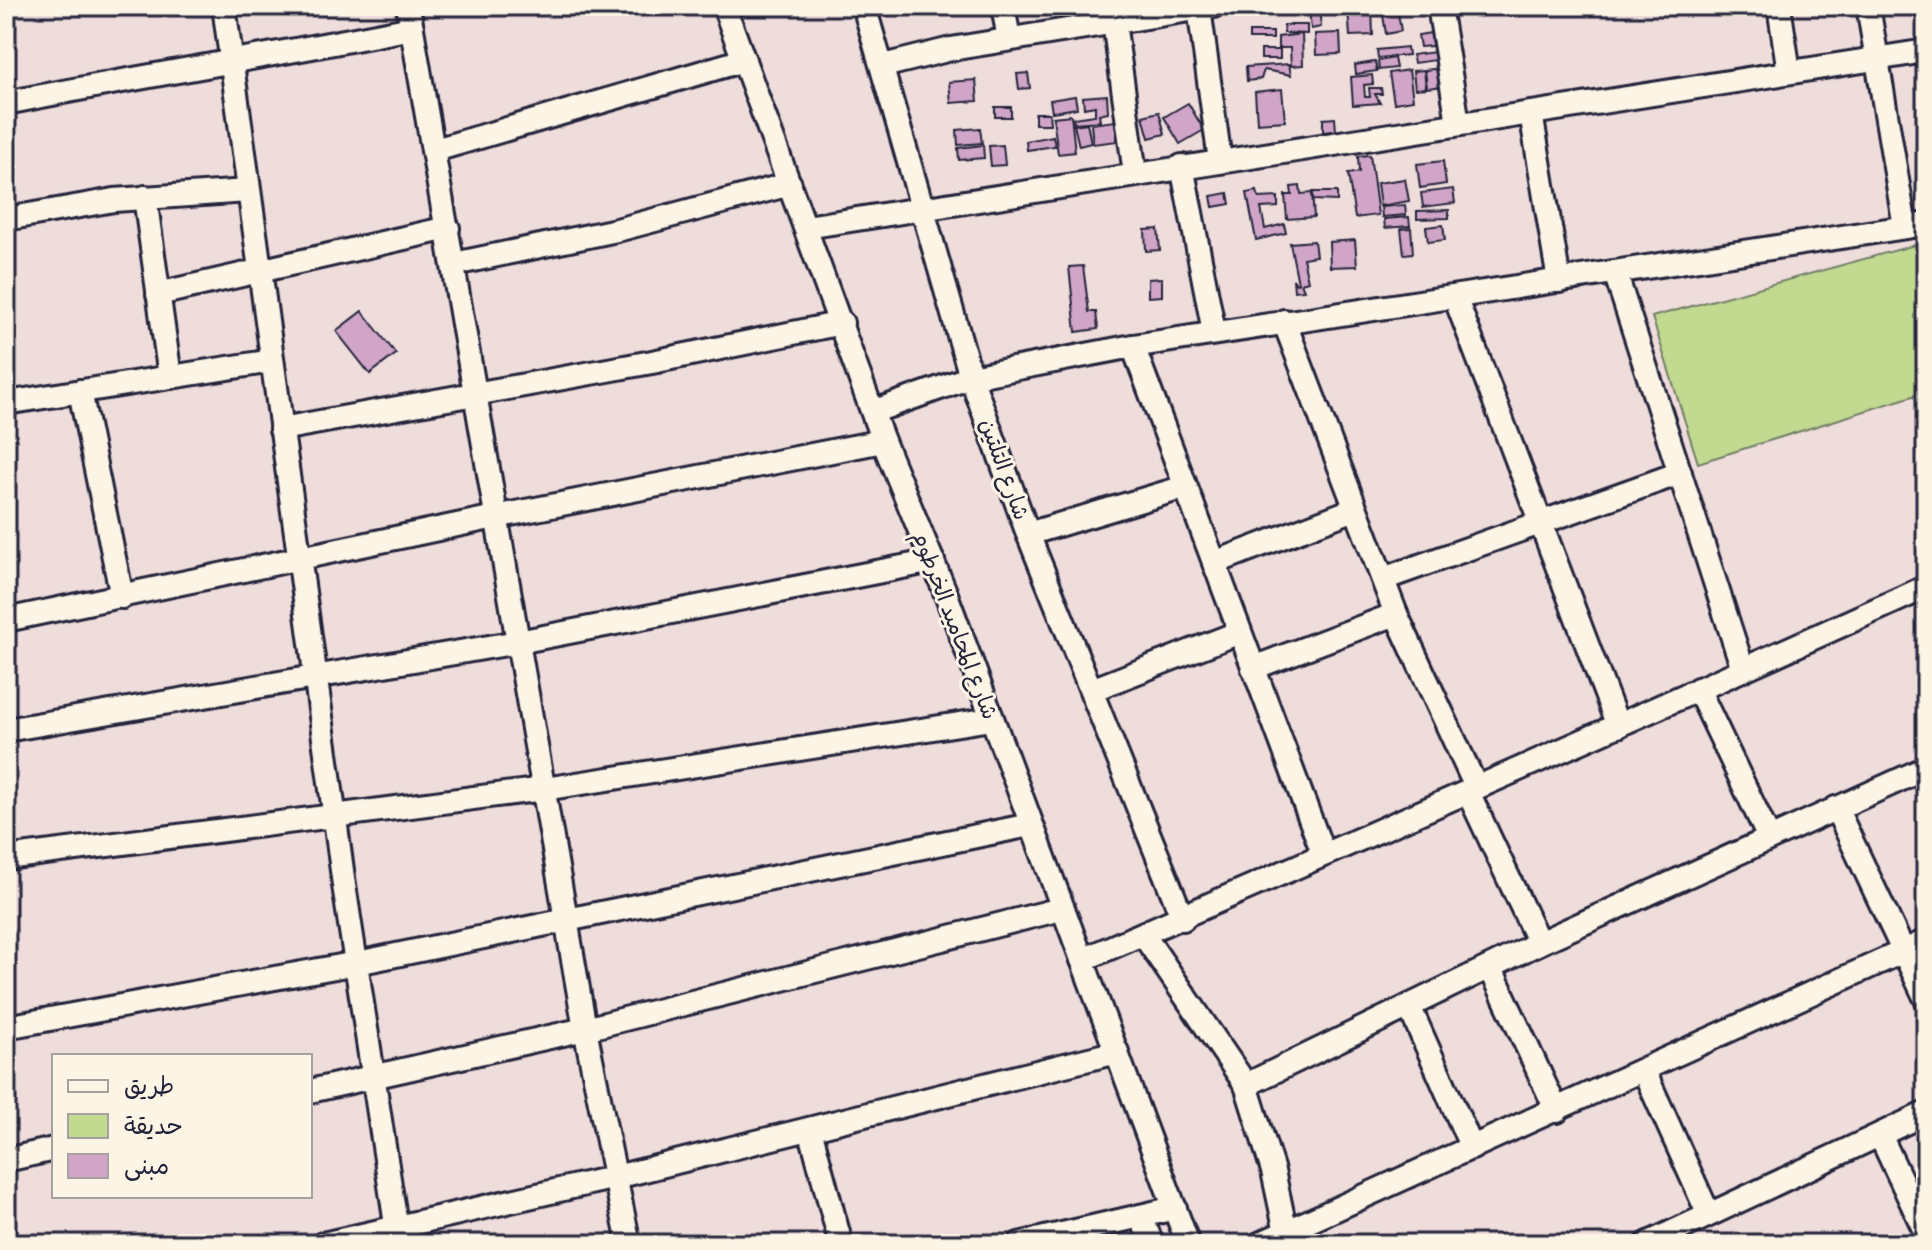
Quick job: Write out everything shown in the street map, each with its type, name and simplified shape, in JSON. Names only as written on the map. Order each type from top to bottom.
[{"type":"street","points":[[224,6],[229,62],[335,815],[398,1236]]},
{"type":"street","name":"شارع المحاميد الخرطوم","points":[[724,6],[875,411],[883,441],[933,561],[1188,1244]]},
{"type":"street","name":"شارع التلتين","points":[[864,6],[971,377],[1028,534],[1094,689],[1183,919]]},
{"type":"street","points":[[1003,6],[1009,39]]},
{"type":"street","points":[[1439,6],[1458,123]]},
{"type":"street","points":[[1779,6],[1789,72]]},
{"type":"street","points":[[875,411],[971,377],[1133,346],[1915,226],[1877,60],[1868,6]]},
{"type":"street","points":[[883,66],[1009,39],[1206,7],[1220,161]]},
{"type":"street","points":[[6,103],[198,64],[229,62],[410,17],[585,1029],[629,1244]]},
{"type":"street","points":[[1114,22],[1135,174]]},
{"type":"street","points":[[806,227],[1926,51]]},
{"type":"street","points":[[435,150],[744,60]]},
{"type":"street","points":[[1531,113],[1559,281]]},
{"type":"street","points":[[1182,166],[1214,332]]},
{"type":"street","points":[[454,264],[617,230],[790,184]]},
{"type":"street","points":[[6,219],[145,197],[248,191]]},
{"type":"street","points":[[145,197],[170,377]]},
{"type":"street","points":[[158,294],[448,228]]},
{"type":"street","points":[[1615,272],[1743,669]]},
{"type":"street","points":[[1455,297],[1618,726]]},
{"type":"street","points":[[1284,321],[1396,614],[1539,943]]},
{"type":"street","points":[[281,429],[652,362],[842,323]]},
{"type":"street","points":[[1133,346],[1323,853]]},
{"type":"street","points":[[6,403],[272,361]]},
{"type":"street","points":[[80,391],[122,597]]},
{"type":"street","points":[[6,620],[495,517],[883,441]]},
{"type":"street","points":[[1383,579],[1680,473]]},
{"type":"street","points":[[1028,534],[1185,487]]},
{"type":"street","points":[[1214,563],[1355,509]]},
{"type":"street","points":[[6,730],[518,642],[933,561]]},
{"type":"street","points":[[1082,960],[1183,919],[1323,853],[1618,726],[1926,587]]},
{"type":"street","points":[[1253,668],[1396,614]]},
{"type":"street","points":[[1094,689],[1240,632]]},
{"type":"street","points":[[1698,689],[1769,838]]},
{"type":"street","points":[[6,858],[544,789],[991,719]]},
{"type":"street","points":[[1246,1085],[1491,969],[1539,943],[1926,768]]},
{"type":"street","points":[[1836,808],[1926,999]]},
{"type":"street","points":[[6,1027],[357,963],[1030,825]]},
{"type":"street","points":[[312,1091],[585,1029],[1061,909]]},
{"type":"street","points":[[1143,934],[1246,1085],[1290,1238]]},
{"type":"street","points":[[1259,1244],[1290,1238],[1472,1148],[1926,941]]},
{"type":"street","points":[[1491,969],[1557,1111]]},
{"type":"street","points":[[1409,1006],[1472,1148]]},
{"type":"street","points":[[323,1244],[398,1236],[616,1177],[1117,1052]]},
{"type":"street","points":[[1644,1071],[1708,1213]]},
{"type":"street","points":[[1647,1244],[1926,1113]]},
{"type":"street","points":[[810,1129],[841,1244]]},
{"type":"street","points":[[1880,1135],[1926,1233]]},
{"type":"street","points":[[6,1160],[52,1149]]},
{"type":"street","points":[[1019,1244],[1175,1208]]},
{"type":"street","points":[[1141,1216],[1152,1244]]},
{"type":"street","points":[[6,1237],[7,1244]]},
{"type":"green space","points":[[1926,242],[1926,392],[1698,463],[1652,317]]},
{"type":"building","points":[[1372,7],[1373,35],[1350,36],[1348,9]]},
{"type":"building","points":[[1319,8],[1321,27],[1311,29],[1309,10]]},
{"type":"building","points":[[1398,13],[1401,31],[1386,34],[1383,15]]},
{"type":"building","points":[[1284,25],[1307,25],[1307,34],[1284,33]]},
{"type":"building","points":[[1249,32],[1273,32],[1273,39],[1249,39]]},
{"type":"building","points":[[1340,33],[1341,54],[1316,55],[1315,34]]},
{"type":"building","points":[[1431,33],[1432,46],[1420,47],[1418,35]]},
{"type":"building","points":[[1302,34],[1303,65],[1291,66],[1290,48],[1278,48],[1278,37]]},
{"type":"building","points":[[1407,47],[1408,55],[1378,58],[1377,50]]},
{"type":"building","points":[[1261,50],[1280,50],[1280,59],[1261,59]]},
{"type":"building","points":[[1442,51],[1443,59],[1414,63],[1412,55]]},
{"type":"building","points":[[1394,58],[1396,68],[1379,70],[1378,61]]},
{"type":"building","points":[[1375,62],[1377,71],[1356,74],[1355,65]]},
{"type":"building","points":[[1289,64],[1291,75],[1264,70],[1261,79],[1247,81],[1246,67]]},
{"type":"building","points":[[1442,68],[1444,86],[1427,88],[1425,70]]},
{"type":"building","points":[[1409,70],[1413,100],[1394,103],[1389,73]]},
{"type":"building","points":[[1424,70],[1426,88],[1415,89],[1413,71]]},
{"type":"building","points":[[1028,73],[1030,88],[1019,89],[1017,74]]},
{"type":"building","points":[[1372,75],[1373,84],[1364,85],[1365,97],[1370,97],[1369,88],[1381,88],[1382,94],[1375,94],[1380,103],[1353,105],[1351,77]]},
{"type":"building","points":[[976,80],[978,101],[951,103],[949,82]]},
{"type":"building","points":[[1282,89],[1285,121],[1257,123],[1255,92]]},
{"type":"building","points":[[1107,95],[1108,112],[1099,114],[1100,121],[1074,123],[1073,118],[1095,115],[1095,106],[1084,108],[1083,97]]},
{"type":"building","points":[[1075,96],[1077,108],[1052,112],[1050,100]]},
{"type":"building","points":[[1188,103],[1204,130],[1180,144],[1164,117]]},
{"type":"building","points":[[995,107],[1011,107],[1011,117],[995,117]]},
{"type":"building","points":[[1159,112],[1165,134],[1149,138],[1143,116]]},
{"type":"building","points":[[1035,113],[1049,113],[1050,124],[1035,124]]},
{"type":"building","points":[[1071,115],[1075,152],[1058,154],[1053,117]]},
{"type":"building","points":[[1335,118],[1336,131],[1323,132],[1323,119]]},
{"type":"building","points":[[1115,121],[1118,141],[1093,144],[1091,124]]},
{"type":"building","points":[[1087,123],[1091,143],[1079,146],[1074,125]]},
{"type":"building","points":[[980,128],[982,143],[958,145],[957,130]]},
{"type":"building","points":[[1053,136],[1055,146],[1027,150],[1026,141]]},
{"type":"building","points":[[983,145],[984,158],[959,160],[958,148]]},
{"type":"building","points":[[1003,145],[1005,165],[991,166],[989,146]]},
{"type":"building","points":[[1370,155],[1378,215],[1355,218],[1348,174],[1359,172],[1358,156]]},
{"type":"building","points":[[1443,161],[1446,184],[1420,188],[1417,164]]},
{"type":"building","points":[[1405,179],[1409,201],[1380,206],[1377,183]]},
{"type":"building","points":[[1300,186],[1301,194],[1312,193],[1314,217],[1287,219],[1285,195],[1292,195],[1291,187]]},
{"type":"building","points":[[1453,189],[1455,203],[1423,207],[1421,193]]},
{"type":"building","points":[[1257,191],[1259,198],[1278,197],[1278,207],[1261,208],[1265,229],[1284,224],[1286,233],[1256,240],[1247,193]]},
{"type":"building","points":[[1313,192],[1337,192],[1337,201],[1313,200]]},
{"type":"building","points":[[1228,193],[1230,204],[1213,207],[1211,196]]},
{"type":"building","points":[[1405,205],[1406,215],[1382,217],[1381,207]]},
{"type":"building","points":[[1449,210],[1449,218],[1417,219],[1417,211]]},
{"type":"building","points":[[1409,217],[1410,226],[1385,228],[1384,219]]},
{"type":"building","points":[[1443,225],[1445,240],[1428,242],[1426,227]]},
{"type":"building","points":[[1411,228],[1413,253],[1404,254],[1401,229]]},
{"type":"building","points":[[1158,229],[1160,250],[1146,251],[1145,230]]},
{"type":"building","points":[[1355,240],[1357,266],[1330,267],[1329,242]]},
{"type":"building","points":[[1314,241],[1316,256],[1303,258],[1308,281],[1301,283],[1304,290],[1294,291],[1293,279],[1298,283],[1290,243]]},
{"type":"building","points":[[1083,266],[1089,312],[1096,312],[1098,329],[1076,332],[1069,267]]},
{"type":"building","points":[[1162,278],[1162,296],[1148,297],[1148,279]]},
{"type":"building","points":[[362,311],[396,354],[370,374],[336,331]]},
{"type":"building","points":[[1926,1166],[1926,1191],[1923,1192],[1914,1172]]}]
